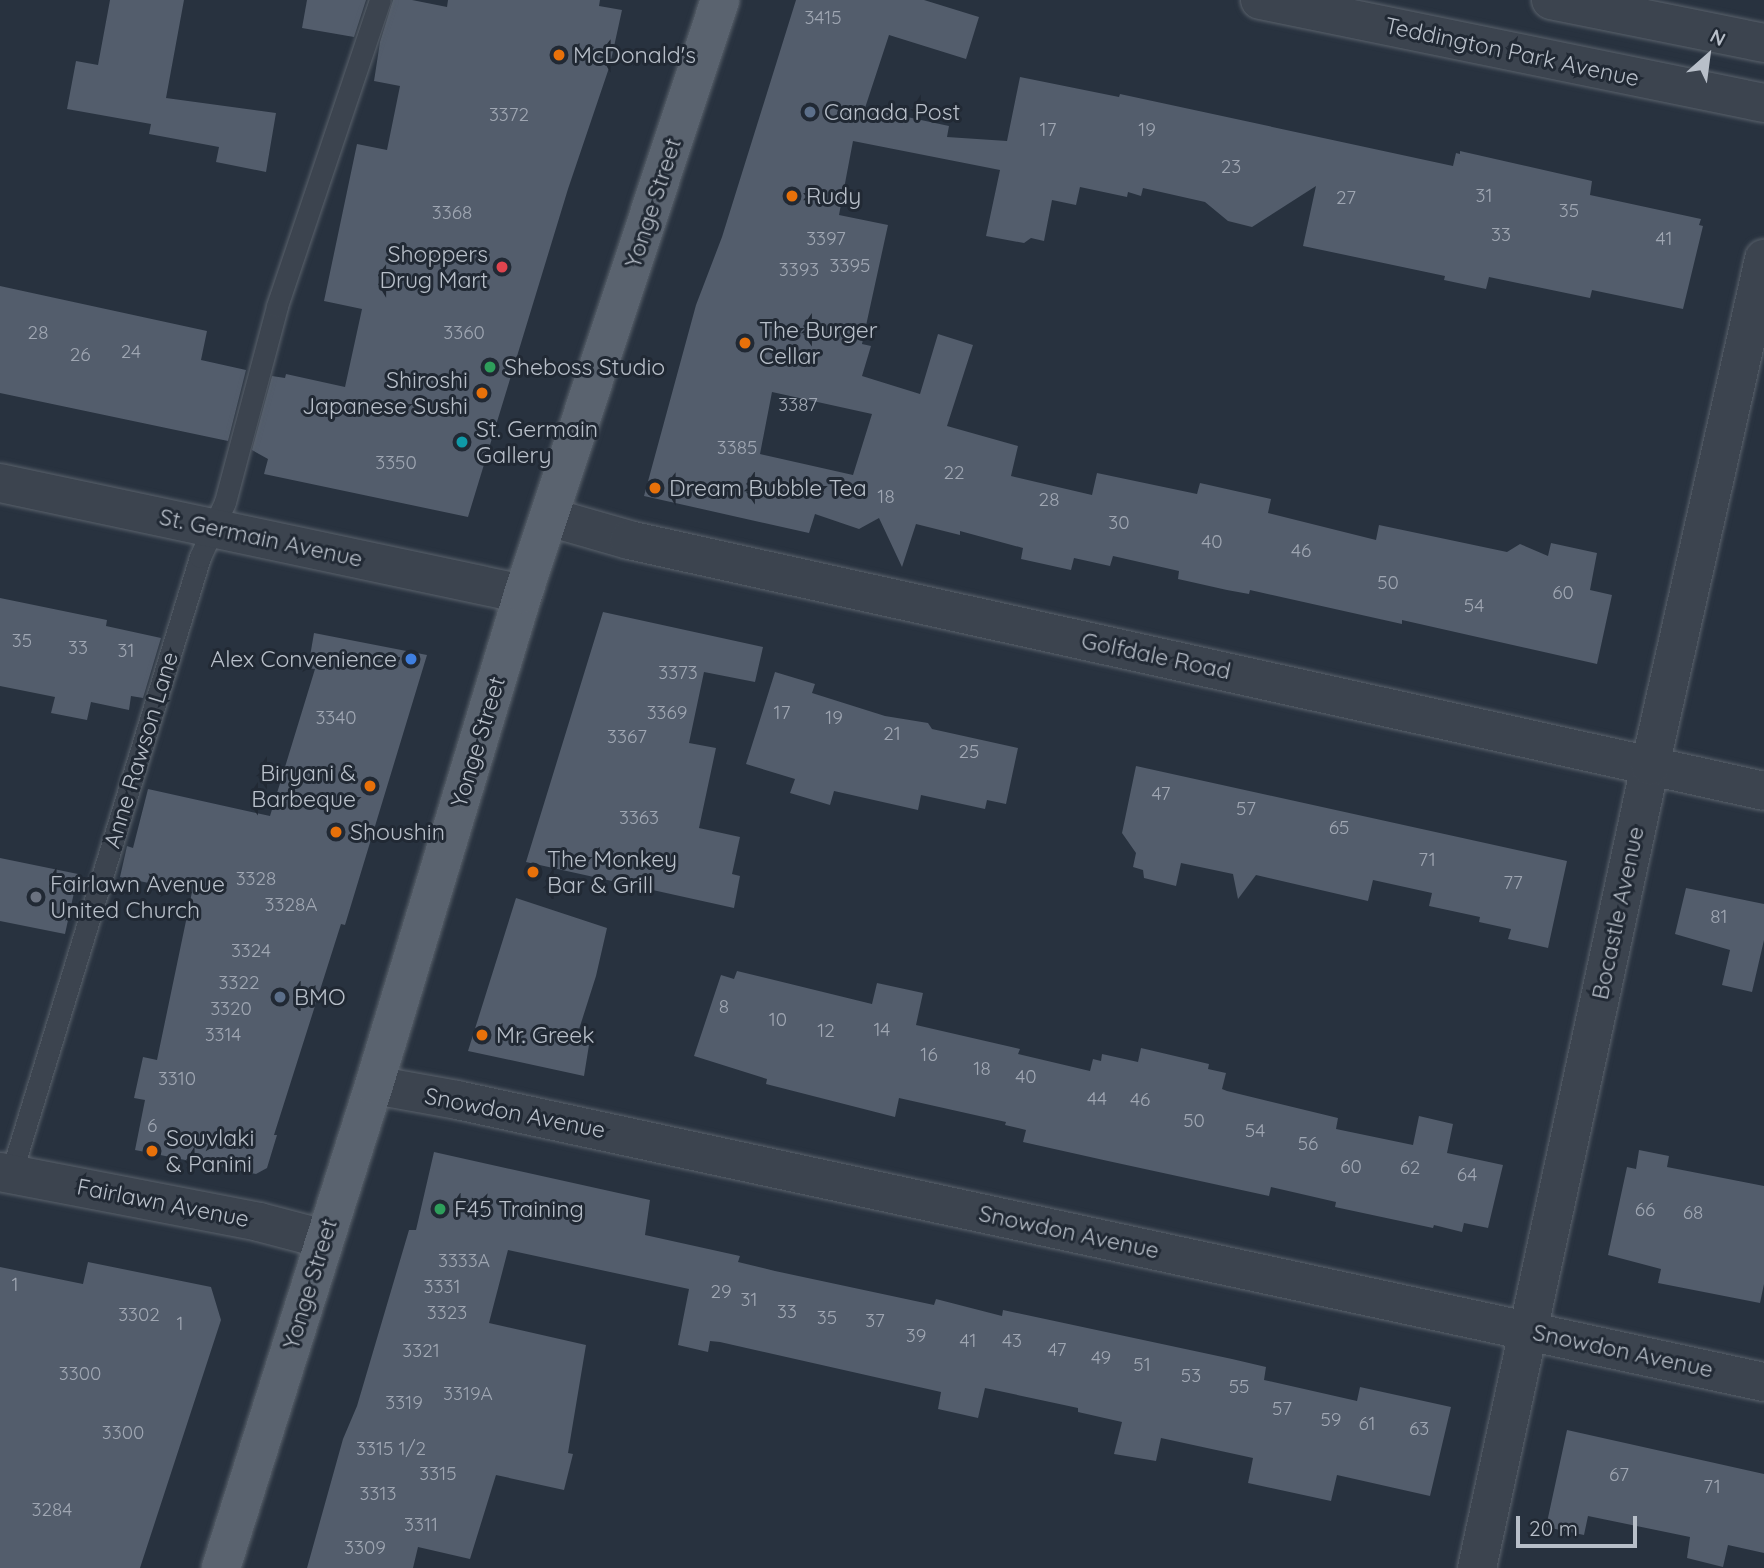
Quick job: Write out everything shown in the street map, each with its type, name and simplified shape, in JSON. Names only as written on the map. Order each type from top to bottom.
[{"type":"main road","name":"Yonge Street","points":[[221,1568],[374,1085],[523,594],[720,0]]},
{"type":"street","name":"Teddington Park Avenue","points":[[1260,0],[1764,103]]},
{"type":"street","points":[[1551,0],[1764,43]]},
{"type":"street","name":"Bocastle Avenue","points":[[1477,1568],[1650,766],[1764,260]]},
{"type":"street","name":"St. Germain Avenue","points":[[0,482],[523,594]]},
{"type":"street","name":"Golfdale Road","points":[[549,517],[656,546],[1764,791]]},
{"type":"street","name":"Snowdon Avenue","points":[[374,1085],[470,1102],[1764,1382]]},
{"type":"street","name":"Fairlawn Avenue","points":[[6,1173],[259,1222],[324,1239]]},
{"type":"lane","name":"Anne Rawson Lane","points":[[6,1173],[200,557],[225,502],[277,306],[380,0]]},
{"type":"building","points":[[110,0],[184,0],[166,98],[276,113],[266,172],[216,162],[219,147],[149,134],[151,124],[67,109],[76,61],[98,65]]},
{"type":"building","points":[[307,0],[366,0],[354,37],[302,28]]},
{"type":"building","points":[[393,0],[412,0],[447,7],[448,0],[600,0],[599,6],[622,10],[610,65],[568,189],[468,517],[264,474],[268,459],[252,450],[272,376],[285,378],[286,374],[345,387],[362,309],[324,301],[357,144],[387,150],[400,86],[374,81],[380,42]]},
{"type":"building","points":[[796,0],[924,0],[979,17],[966,59],[889,35],[865,108],[949,126],[947,137],[1007,141],[1020,77],[1119,97],[1120,94],[1453,166],[1456,153],[1460,154],[1460,151],[1592,181],[1590,195],[1701,219],[1699,225],[1703,226],[1683,309],[1592,290],[1590,298],[1489,277],[1486,289],[1444,280],[1445,276],[1303,246],[1316,186],[1252,227],[1228,221],[1205,202],[1143,188],[1141,196],[1128,192],[1127,197],[1080,187],[1076,205],[1052,200],[1044,241],[1031,238],[1024,243],[986,236],[1000,170],[853,141],[839,215],[888,225],[862,344],[871,346],[862,376],[920,394],[938,334],[973,345],[947,426],[1018,446],[1011,476],[1092,495],[1097,473],[1197,494],[1200,483],[1271,499],[1268,513],[1376,540],[1379,525],[1507,552],[1520,544],[1548,556],[1551,543],[1597,553],[1590,590],[1612,595],[1597,664],[1402,620],[1402,624],[1250,590],[1249,594],[1227,590],[1178,579],[1179,571],[1113,556],[1110,566],[1074,558],[1071,570],[1021,559],[1023,548],[960,531],[960,535],[916,524],[902,567],[879,518],[859,529],[815,514],[809,533],[644,496],[696,305],[722,237]],"holes":[[[772,392],[872,414],[853,475],[760,454]]]},
{"type":"building","points":[[0,286],[207,331],[201,360],[246,370],[228,441],[0,393]]},
{"type":"building","points":[[0,598],[107,620],[106,626],[161,638],[143,698],[131,696],[129,710],[91,702],[87,720],[51,713],[55,697],[0,686]]},
{"type":"building","points":[[603,612],[763,647],[755,682],[704,672],[689,743],[716,748],[699,828],[740,837],[732,874],[740,876],[734,908],[526,862]]},
{"type":"building","points":[[314,633],[427,655],[345,925],[341,924],[274,1135],[277,1135],[267,1168],[256,1174],[135,1150],[145,1100],[134,1098],[143,1057],[157,1060],[192,892],[120,877],[127,846],[133,848],[148,789],[270,816],[315,669],[308,668]]},
{"type":"building","points":[[775,672],[815,684],[812,693],[885,716],[928,723],[932,729],[1018,748],[1006,804],[987,800],[985,809],[921,795],[918,810],[834,791],[830,805],[790,793],[795,779],[746,764]]},
{"type":"building","points":[[1136,766],[1567,861],[1548,948],[1508,939],[1511,929],[1479,922],[1480,917],[1429,906],[1432,893],[1373,880],[1368,901],[1256,875],[1238,899],[1233,874],[1181,863],[1176,886],[1144,878],[1143,870],[1133,867],[1136,853],[1122,833]]},
{"type":"building","name":"Fairlawn Avenue United Church","points":[[0,858],[78,874],[65,934],[0,921]]},
{"type":"building","points":[[1686,888],[1764,904],[1764,940],[1752,992],[1722,985],[1730,950],[1675,934]]},
{"type":"building","points":[[516,898],[607,928],[596,976],[575,1042],[589,1045],[584,1076],[468,1051]]},
{"type":"building","points":[[737,971],[872,1004],[877,983],[923,993],[916,1025],[1020,1049],[1018,1054],[1090,1071],[1093,1059],[1101,1061],[1102,1054],[1138,1062],[1141,1048],[1209,1064],[1208,1069],[1226,1073],[1222,1089],[1338,1118],[1336,1129],[1413,1145],[1419,1116],[1453,1124],[1447,1153],[1503,1165],[1488,1228],[1464,1223],[1462,1232],[1434,1225],[1433,1228],[1335,1207],[1336,1202],[1271,1187],[1269,1196],[1108,1161],[1023,1142],[1026,1130],[1005,1125],[1006,1122],[899,1098],[895,1117],[766,1084],[767,1079],[694,1056],[721,975],[734,979]]},
{"type":"building","points":[[1639,1150],[1669,1156],[1667,1167],[1764,1186],[1764,1284],[1760,1303],[1658,1283],[1661,1269],[1608,1255],[1627,1167],[1636,1169]]},
{"type":"building","points":[[434,1152],[650,1200],[645,1235],[740,1256],[738,1262],[934,1305],[936,1299],[1002,1316],[1003,1310],[1232,1359],[1266,1367],[1264,1380],[1357,1401],[1360,1387],[1451,1407],[1430,1496],[1337,1475],[1331,1501],[1248,1483],[1253,1458],[1161,1438],[1156,1461],[1114,1454],[1122,1422],[1078,1412],[1078,1408],[985,1388],[978,1418],[938,1409],[941,1392],[720,1342],[710,1341],[708,1352],[678,1345],[689,1289],[508,1250],[489,1323],[586,1345],[568,1453],[573,1454],[564,1490],[496,1475],[470,1559],[418,1547],[413,1568],[307,1568],[343,1439],[357,1406],[409,1230],[416,1230]]},
{"type":"building","points":[[88,1262],[211,1287],[221,1320],[140,1568],[0,1568],[0,1267],[83,1284]]},
{"type":"building","points":[[1567,1430],[1764,1474],[1764,1553],[1728,1545],[1723,1567],[1687,1558],[1690,1537],[1588,1516],[1584,1535],[1546,1527]]},
{"type":"place","name":"McDonald's","points":[[559,55]]},
{"type":"place","name":"Canada Post","points":[[810,112]]},
{"type":"place","name":"Rudy","points":[[792,196]]},
{"type":"place","name":"Shoppers Drug Mart","points":[[502,267]]},
{"type":"place","name":"The Burger Cellar","points":[[745,343]]},
{"type":"place","name":"Sheboss Studio","points":[[490,367]]},
{"type":"place","name":"Shiroshi Japanese Sushi","points":[[482,393]]},
{"type":"place","name":"St. Germain Gallery","points":[[462,442]]},
{"type":"place","name":"Dream Bubble Tea","points":[[655,488]]},
{"type":"place","name":"Alex Convenience","points":[[411,659]]},
{"type":"place","name":"Biryani & Barbeque","points":[[370,786]]},
{"type":"place","name":"Shoushin","points":[[336,832]]},
{"type":"place","name":"The Monkey Bar & Grill","points":[[533,872]]},
{"type":"place","name":"Fairlawn Avenue United Church","points":[[36,897]]},
{"type":"place","name":"BMO","points":[[280,997]]},
{"type":"place","name":"Mr. Greek","points":[[482,1035]]},
{"type":"place","name":"Souvlaki & Panini","points":[[152,1151]]},
{"type":"place","name":"F45 Training","points":[[440,1209]]}]
